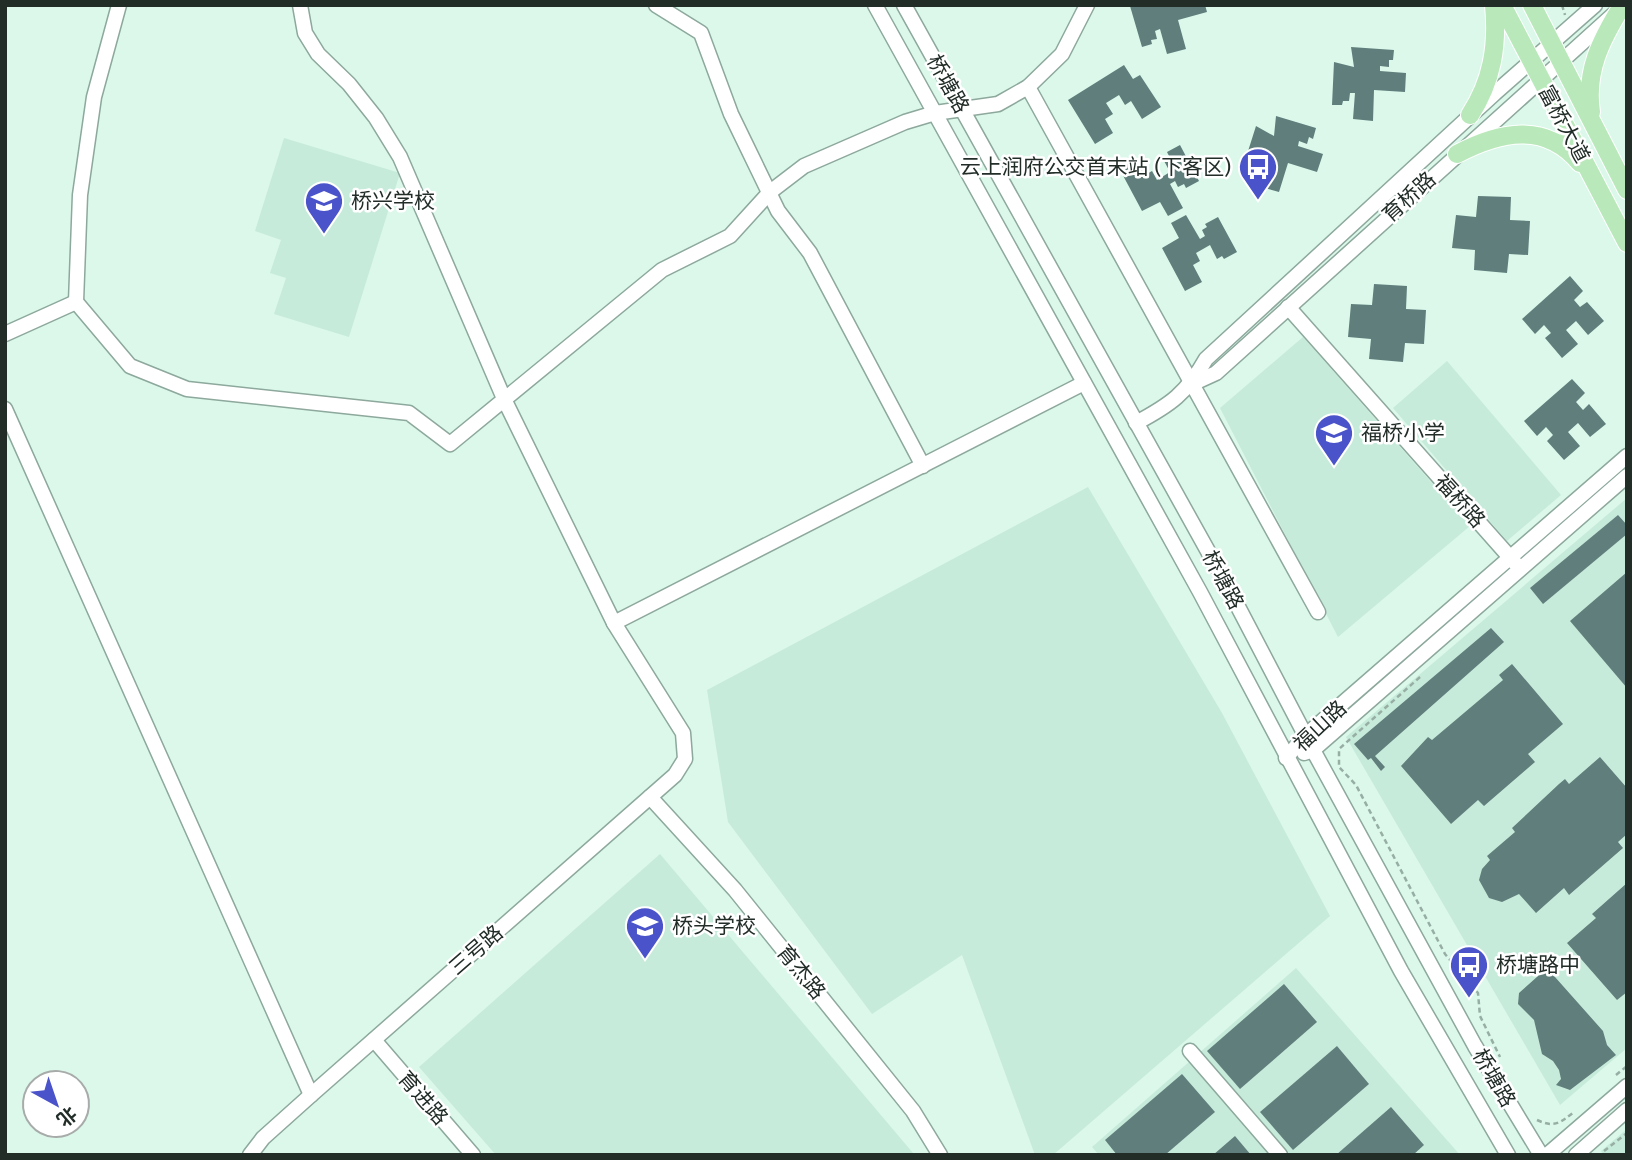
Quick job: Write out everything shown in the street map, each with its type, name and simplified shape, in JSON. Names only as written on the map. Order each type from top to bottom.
[{"type":"main road","points":[[1470,115],[1481,99],[1492,65],[1496,43],[1494,5]]},
{"type":"main road","name":"富桥大道","points":[[1502,5],[1627,243]]},
{"type":"main road","name":"富桥大道","points":[[1532,5],[1627,190]]},
{"type":"main road","points":[[1594,126],[1589,91],[1591,70],[1607,30],[1623,6]]},
{"type":"main road","points":[[1457,154],[1503,134],[1538,136],[1559,145],[1577,159],[1593,179]]},
{"type":"street","points":[[119,5],[94,97],[80,195],[76,302],[130,366],[187,389],[409,413],[450,444],[663,270],[730,236],[770,192],[804,166],[905,122],[935,113],[998,104],[1028,87],[1062,54],[1087,5]]},
{"type":"street","points":[[300,5],[305,33],[318,54],[349,84],[376,118],[400,157],[505,401],[614,623],[1084,383]]},
{"type":"street","points":[[656,5],[701,33],[731,114],[778,211],[810,253],[923,466]]},
{"type":"street","name":"桥塘路","points":[[875,5],[1200,592],[1401,971],[1508,1155]]},
{"type":"street","name":"桥塘路","points":[[904,5],[1224,580],[1312,750],[1475,1046],[1541,1155]]},
{"type":"street","name":"育桥路","points":[[1136,423],[1177,399],[1192,384],[1206,359],[1470,115],[1595,5]]},
{"type":"street","name":"育桥路","points":[[1192,384],[1216,373],[1623,6]]},
{"type":"street","points":[[1028,87],[1318,612]]},
{"type":"street","points":[[5,334],[76,302]]},
{"type":"street","name":"福桥路","points":[[1288,307],[1515,563]]},
{"type":"street","points":[[5,409],[311,1095]]},
{"type":"street","name":"福山路","points":[[1286,758],[1312,750],[1627,456]]},
{"type":"street","name":"福山路","points":[[1286,758],[1305,736],[1515,563],[1627,476]]},
{"type":"street","name":"三号路","points":[[237,1155],[263,1138],[675,775],[685,759],[683,733],[614,623]]},
{"type":"street","name":"育杰路","points":[[650,797],[744,901],[913,1111],[940,1155]]},
{"type":"street","name":"育进路","points":[[374,1040],[473,1155]]},
{"type":"street","points":[[1190,1051],[1280,1155]]},
{"type":"street","points":[[1547,1155],[1627,1086]]},
{"type":"street","points":[[1576,1155],[1627,1110]]},
{"type":"street","name":"三号路","points":[[250,1155],[263,1138]]},
{"type":"path","points":[[1562,5],[1566,18]]},
{"type":"path","points":[[1428,670],[1339,749],[1339,767],[1356,785],[1445,954],[1478,993],[1480,1016],[1506,1068]]},
{"type":"path","points":[[1607,1083],[1627,1066]]},
{"type":"path","points":[[1535,1119],[1548,1125],[1559,1124],[1578,1108]]},
{"type":"path","points":[[1599,1155],[1627,1133]]},
{"type":"shaded area","name":"桥兴学校","points":[[284,138],[400,173],[349,337],[274,314],[286,278],[270,273],[281,240],[255,231]]},
{"type":"shaded area","name":"福桥小学","points":[[1303,337],[1470,526],[1338,637],[1220,408]]},
{"type":"shaded area","points":[[1447,361],[1561,495],[1507,541],[1393,408]]},
{"type":"shaded area","points":[[1088,487],[1222,713],[1330,916],[1053,1155],[1035,1155],[962,955],[872,1014],[728,822],[707,690]]},
{"type":"shaded area","points":[[1627,498],[1627,1048],[1560,1105],[1346,737]]},
{"type":"shaded area","name":"桥头学校","points":[[660,854],[914,1155],[496,1155],[419,1067]]},
{"type":"shaded area","points":[[1296,968],[1460,1155],[1099,1155],[1092,1147]]},
{"type":"shaded area","points":[[1627,1129],[1627,1155],[1604,1155],[1601,1151]]},
{"type":"building","points":[[1205,5],[1207,12],[1178,20],[1186,49],[1167,54],[1160,29],[1155,31],[1157,39],[1151,40],[1152,44],[1142,47],[1130,6]]},
{"type":"building","points":[[1351,47],[1394,50],[1389,67],[1380,66],[1380,71],[1406,73],[1405,92],[1374,90],[1373,121],[1353,119],[1355,93],[1350,93],[1349,101],[1343,101],[1342,105],[1332,105],[1334,62],[1354,67]]},
{"type":"building","points":[[1124,65],[1133,79],[1140,75],[1161,107],[1142,119],[1131,101],[1125,105],[1119,95],[1106,103],[1113,114],[1105,119],[1113,133],[1095,144],[1068,100]]},
{"type":"building","points":[[1276,116],[1316,128],[1313,139],[1309,137],[1307,144],[1299,141],[1298,146],[1323,154],[1317,172],[1288,163],[1279,192],[1261,187],[1268,162],[1263,160],[1261,168],[1255,166],[1253,170],[1243,167],[1256,126],[1274,136]]},
{"type":"building","points":[[1180,145],[1199,181],[1186,188],[1184,184],[1178,187],[1175,181],[1170,184],[1183,208],[1168,216],[1160,202],[1142,211],[1119,168],[1136,159],[1145,175],[1152,171],[1157,180],[1170,172],[1163,159],[1169,156],[1167,152]]},
{"type":"building","points":[[1478,196],[1511,197],[1510,220],[1530,221],[1528,255],[1509,254],[1507,273],[1474,270],[1475,250],[1452,248],[1456,215],[1476,217]]},
{"type":"building","points":[[1186,215],[1200,239],[1205,236],[1202,230],[1207,227],[1205,224],[1218,217],[1237,252],[1224,259],[1222,256],[1217,259],[1210,245],[1196,253],[1200,261],[1193,265],[1202,282],[1185,291],[1162,248],[1179,238],[1171,223]]},
{"type":"building","points":[[1570,276],[1583,291],[1574,300],[1580,307],[1587,302],[1604,321],[1588,335],[1576,321],[1566,330],[1578,344],[1562,358],[1545,338],[1551,333],[1544,325],[1535,334],[1522,319]]},
{"type":"building","points":[[1374,284],[1407,286],[1406,309],[1426,310],[1424,344],[1405,343],[1403,362],[1369,359],[1371,339],[1348,337],[1351,304],[1372,305]]},
{"type":"building","points":[[1572,379],[1585,393],[1576,402],[1583,410],[1589,404],[1606,424],[1590,437],[1578,423],[1568,432],[1580,446],[1564,460],[1547,441],[1553,435],[1546,427],[1537,436],[1524,421]]},
{"type":"building","points":[[1618,515],[1627,525],[1627,534],[1543,604],[1530,588]]},
{"type":"building","points":[[1627,572],[1627,688],[1570,621]]},
{"type":"building","points":[[1491,628],[1504,642],[1375,756],[1385,767],[1381,771],[1371,758],[1368,760],[1354,744]]},
{"type":"building","points":[[1512,664],[1563,724],[1528,754],[1535,762],[1484,806],[1478,800],[1451,824],[1401,766],[1428,737],[1432,740],[1503,680],[1499,675]]},
{"type":"building","points":[[1600,757],[1627,788],[1627,834],[1618,842],[1623,848],[1569,895],[1564,888],[1536,913],[1519,894],[1502,902],[1489,898],[1479,880],[1482,869],[1490,860],[1487,856],[1515,832],[1512,828],[1559,784],[1565,779],[1569,784]]},
{"type":"building","points":[[1627,883],[1627,992],[1617,1000],[1567,943],[1596,918],[1592,914]]},
{"type":"building","points":[[1547,968],[1603,1031],[1607,1045],[1616,1055],[1570,1090],[1556,1085],[1561,1079],[1559,1070],[1553,1061],[1542,1054],[1534,1020],[1518,1004],[1519,993]]},
{"type":"building","points":[[1284,984],[1317,1022],[1240,1089],[1207,1051]]},
{"type":"building","points":[[1337,1046],[1369,1084],[1293,1150],[1260,1112]]},
{"type":"building","points":[[1182,1074],[1215,1112],[1165,1155],[1117,1155],[1105,1140]]},
{"type":"building","points":[[1391,1107],[1424,1145],[1413,1155],[1336,1155]]},
{"type":"building","points":[[1235,1136],[1251,1155],[1213,1155]]},
{"type":"place","name":"云上润府公交首末站 (下客区)","points":[[1258,201]]},
{"type":"place","name":"桥兴学校","points":[[324,235]]},
{"type":"place","name":"福桥小学","points":[[1334,467]]},
{"type":"place","name":"桥头学校","points":[[645,960]]},
{"type":"place","name":"桥塘路中","points":[[1469,999]]}]
